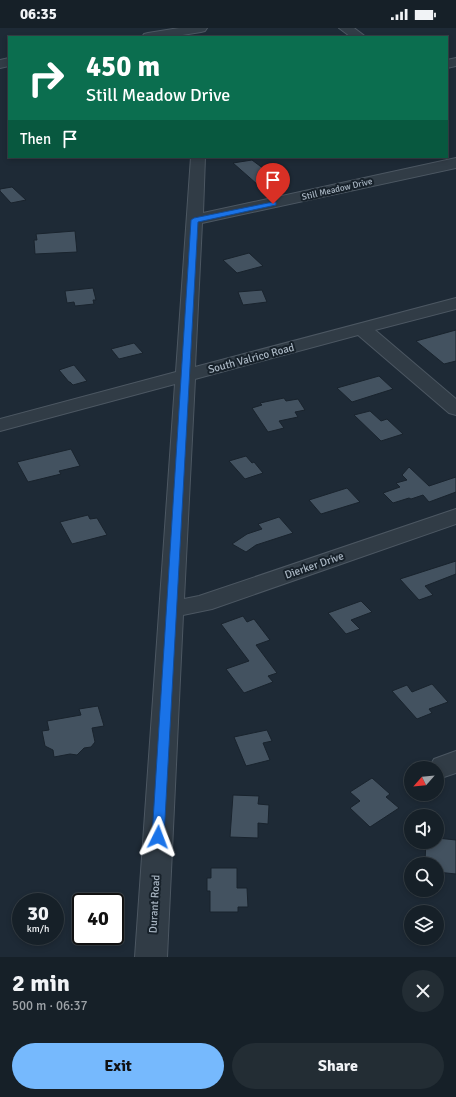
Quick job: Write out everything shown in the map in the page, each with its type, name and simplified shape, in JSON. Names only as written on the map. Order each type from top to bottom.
[{"type":"street","points":[[154,36],[201,28]]},
{"type":"street","points":[[345,28],[358,36]]},
{"type":"street","name":"Durant Road","points":[[151,957],[198,158]]},
{"type":"street","name":"Still Meadow Drive","points":[[194,220],[456,163]]},
{"type":"street","name":"South Valrico Road","points":[[0,425],[456,303]]},
{"type":"street","points":[[362,328],[456,409]]},
{"type":"street","name":"Dierker Drive","points":[[171,610],[203,603],[456,516]]},
{"type":"building","points":[[252,160],[287,187],[266,192],[233,163]]},
{"type":"building","points":[[12,187],[26,200],[11,203],[0,191],[0,189]]},
{"type":"building","points":[[75,231],[77,252],[35,254],[34,240],[37,240],[36,234]]},
{"type":"building","points":[[249,253],[263,266],[237,273],[223,260]]},
{"type":"building","points":[[93,288],[96,300],[93,300],[94,304],[75,306],[74,302],[67,303],[65,291]]},
{"type":"building","points":[[262,290],[267,302],[243,305],[238,292]]},
{"type":"building","points":[[456,330],[456,361],[444,364],[416,341]]},
{"type":"building","points":[[134,343],[143,353],[119,359],[111,349]]},
{"type":"building","points":[[74,365],[87,381],[73,385],[59,370]]},
{"type":"building","points":[[379,376],[393,389],[352,402],[337,388]]},
{"type":"building","points":[[284,398],[286,401],[298,399],[305,410],[295,412],[298,417],[279,421],[284,428],[268,432],[252,408],[262,405],[260,403]]},
{"type":"building","points":[[370,411],[381,421],[387,419],[403,434],[381,441],[354,415]]},
{"type":"building","points":[[71,449],[80,466],[59,471],[61,474],[28,482],[17,462]]},
{"type":"building","points":[[246,456],[252,463],[254,462],[263,473],[245,479],[229,461]]},
{"type":"building","points":[[409,467],[429,486],[456,477],[456,492],[429,502],[423,495],[393,503],[383,493],[400,487],[396,483],[407,480],[402,475]]},
{"type":"building","points":[[347,488],[360,502],[321,514],[309,500]]},
{"type":"building","points":[[88,515],[90,519],[97,518],[107,535],[72,544],[60,522]]},
{"type":"building","points":[[279,517],[293,533],[256,545],[246,552],[232,544],[247,534],[262,529],[258,524]]},
{"type":"building","points":[[456,561],[456,574],[425,586],[433,595],[419,600],[400,579]]},
{"type":"building","points":[[361,601],[372,612],[351,620],[360,629],[346,634],[328,613]]},
{"type":"building","points":[[243,616],[247,622],[254,619],[270,640],[256,645],[277,673],[268,676],[273,682],[244,693],[226,669],[249,661],[221,624]]},
{"type":"building","points":[[432,684],[448,702],[429,709],[432,713],[417,719],[392,691],[407,685],[412,692]]},
{"type":"building","points":[[98,706],[104,726],[92,728],[95,742],[91,747],[84,748],[77,755],[70,754],[54,757],[53,750],[45,746],[42,731],[49,730],[47,721],[81,715],[79,709]]},
{"type":"building","points":[[267,730],[272,741],[263,743],[270,760],[246,766],[234,737]]},
{"type":"building","points":[[372,778],[390,794],[386,797],[399,808],[370,827],[350,808],[360,801],[350,792]]},
{"type":"building","points":[[233,795],[259,796],[258,804],[269,805],[268,824],[258,823],[258,838],[230,837]]},
{"type":"building","points":[[444,839],[456,840],[456,874],[444,873],[444,857],[425,857],[426,849],[444,849]]},
{"type":"building","points":[[211,868],[237,868],[237,888],[247,888],[248,907],[238,907],[238,912],[210,912],[210,891],[207,891],[207,878],[211,878]]},
{"type":"route","points":[[158,837],[194,220],[273,204]]}]
